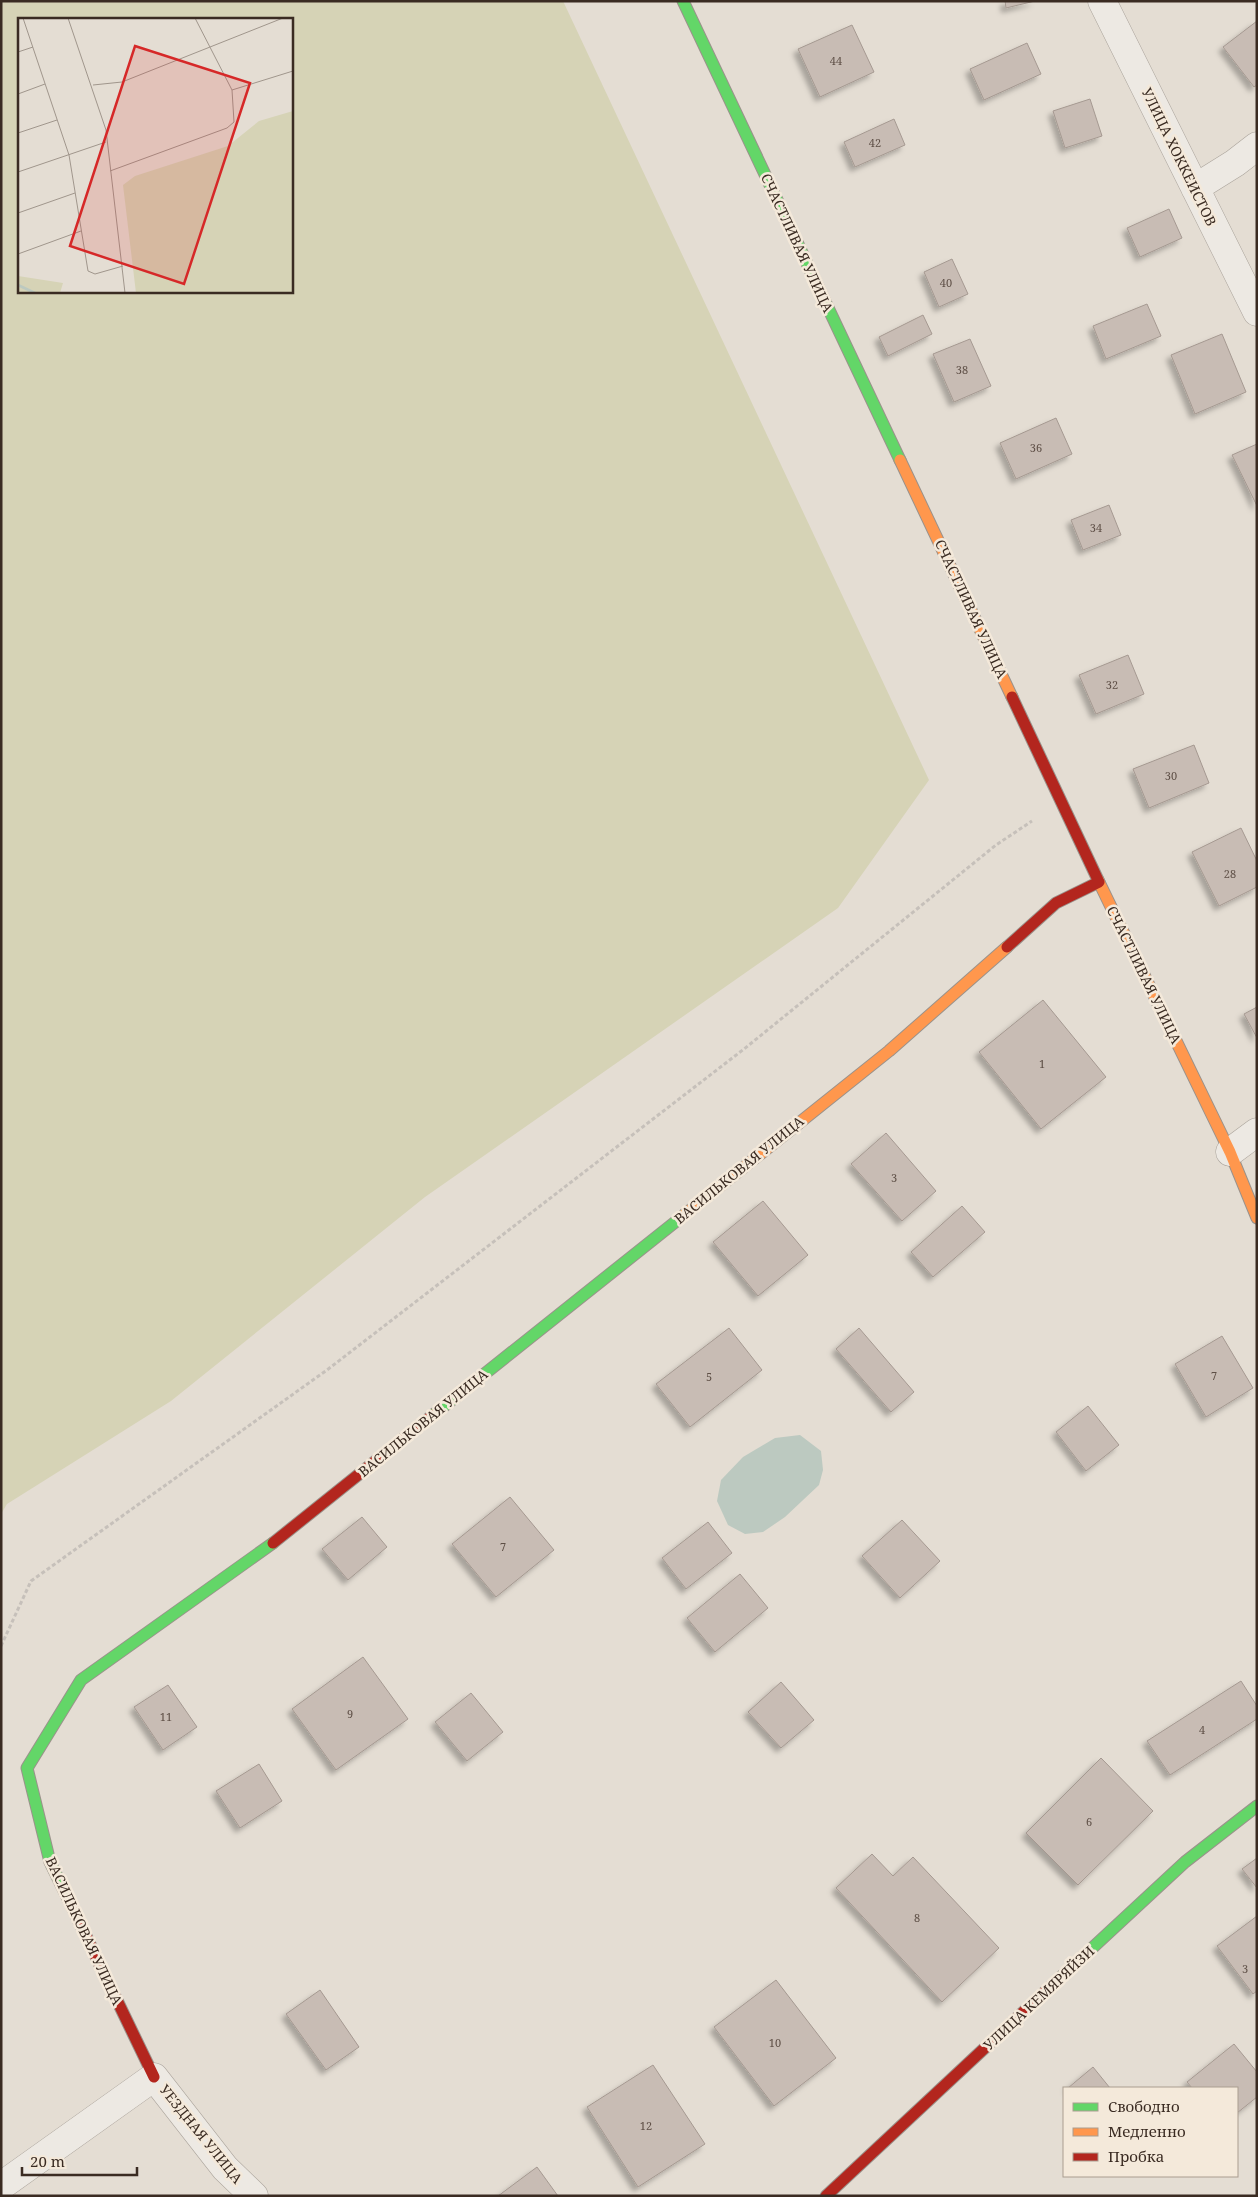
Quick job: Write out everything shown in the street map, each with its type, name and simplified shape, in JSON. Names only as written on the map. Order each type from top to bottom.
[{"type":"street","name":"СЧАСТЛИВАЯ УЛИЦА","points":[[683,1],[1099,882],[1230,1152],[1257,1218]]},
{"type":"street","name":"УЛИЦА ХОККЕИСТОВ","points":[[1102,1],[1257,312]]},
{"type":"street","points":[[1194,188],[1235,163],[1257,146]]},
{"type":"street","name":"ВАСИЛЬКОВАЯ УЛИЦА","points":[[154,2077],[50,1862],[27,1768],[81,1680],[259,1554],[889,1051],[1056,903],[1099,882]]},
{"type":"street","points":[[1230,1152],[1257,1132]]},
{"type":"street","name":"УЛИЦА КЕМЯРЯЙЗИ","points":[[826,2196],[1185,1862],[1257,1806]]},
{"type":"street","name":"УЕЗДНАЯ УЛИЦА","points":[[1,2186],[154,2077],[225,2168],[254,2196]]},
{"type":"path","points":[[1,1646],[31,1581],[327,1370],[744,1049],[996,845],[1061,801]]},
{"type":"shaded area","points":[[1,1],[563,1],[929,780],[838,908],[425,1197],[171,1401],[7,1504],[1,1514]]},
{"type":"shaded area","points":[[800,1435],[821,1451],[823,1470],[819,1485],[785,1517],[763,1532],[745,1534],[728,1525],[717,1501],[721,1480],[743,1457],[775,1438]]},
{"type":"building","points":[[1005,1],[1035,1],[1006,8]]},
{"type":"building","points":[[1257,21],[1257,85],[1254,87],[1223,47]]},
{"type":"building","points":[[852,25],[874,72],[820,97],[798,49]]},
{"type":"building","points":[[1027,43],[1041,74],[984,100],[970,69]]},
{"type":"building","points":[[1090,99],[1102,136],[1065,148],[1053,111]]},
{"type":"building","points":[[894,119],[905,145],[855,167],[844,142]]},
{"type":"building","points":[[1169,209],[1182,238],[1140,257],[1127,228]]},
{"type":"building","points":[[952,259],[968,294],[939,307],[924,272]]},
{"type":"building","points":[[1147,304],[1161,336],[1106,359],[1093,326]]},
{"type":"building","points":[[923,315],[932,334],[888,356],[879,337]]},
{"type":"building","points":[[1222,334],[1246,392],[1195,414],[1171,355]]},
{"type":"building","points":[[970,339],[991,386],[954,402],[933,354]]},
{"type":"building","points":[[1056,418],[1072,454],[1016,479],[1000,443]]},
{"type":"building","points":[[1257,444],[1257,506],[1232,455]]},
{"type":"building","points":[[1109,505],[1121,535],[1083,550],[1071,520]]},
{"type":"building","points":[[1128,655],[1144,694],[1096,714],[1079,675]]},
{"type":"building","points":[[1194,745],[1209,783],[1149,808],[1133,769]]},
{"type":"building","points":[[1241,828],[1257,861],[1257,887],[1219,906],[1192,852]]},
{"type":"building","points":[[1043,1000],[1106,1077],[1041,1129],[979,1052]]},
{"type":"building","points":[[1257,1007],[1257,1038],[1244,1014]]},
{"type":"building","points":[[886,1133],[936,1191],[902,1221],[851,1164]]},
{"type":"building","points":[[763,1201],[808,1255],[758,1296],[713,1242]]},
{"type":"building","points":[[962,1206],[985,1232],[933,1277],[911,1252]]},
{"type":"building","points":[[729,1328],[762,1370],[690,1427],[656,1384]]},
{"type":"building","points":[[859,1328],[914,1392],[891,1412],[836,1349]]},
{"type":"building","points":[[1222,1336],[1253,1388],[1206,1417],[1175,1364]]},
{"type":"building","points":[[1088,1406],[1119,1445],[1086,1471],[1056,1432]]},
{"type":"building","points":[[510,1497],[554,1550],[496,1597],[452,1544]]},
{"type":"building","points":[[362,1517],[387,1547],[348,1580],[322,1549]]},
{"type":"building","points":[[902,1520],[940,1561],[900,1598],[862,1556]]},
{"type":"building","points":[[708,1522],[732,1553],[686,1589],[662,1558]]},
{"type":"building","points":[[740,1574],[768,1608],[715,1652],[687,1618]]},
{"type":"building","points":[[363,1657],[408,1719],[336,1770],[292,1709]]},
{"type":"building","points":[[1241,1681],[1257,1706],[1257,1719],[1170,1775],[1147,1741]]},
{"type":"building","points":[[781,1682],[814,1720],[781,1748],[748,1712]]},
{"type":"building","points":[[168,1685],[197,1727],[163,1750],[134,1707]]},
{"type":"building","points":[[471,1693],[503,1732],[467,1761],[435,1722]]},
{"type":"building","points":[[1101,1758],[1153,1811],[1078,1885],[1026,1833]]},
{"type":"building","points":[[259,1764],[282,1801],[240,1828],[216,1791]]},
{"type":"building","points":[[872,1854],[893,1876],[913,1857],[999,1948],[942,2002],[836,1888]]},
{"type":"building","points":[[1257,1858],[1257,1888],[1242,1869]]},
{"type":"building","points":[[1257,1916],[1257,1991],[1253,1994],[1217,1946]]},
{"type":"building","points":[[776,1980],[836,2058],[774,2106],[714,2027]]},
{"type":"building","points":[[320,1990],[359,2047],[326,2070],[286,2014]]},
{"type":"building","points":[[1234,2044],[1257,2072],[1257,2097],[1238,2112],[1238,2087],[1191,2087],[1187,2082]]},
{"type":"building","points":[[653,2065],[705,2144],[638,2187],[587,2107]]},
{"type":"building","points":[[1093,2067],[1109,2087],[1069,2087]]},
{"type":"building","points":[[537,2167],[558,2196],[498,2196]]},
{"type":"traffic: fast","points":[[683,1],[900,460]]},
{"type":"traffic: fast","points":[[433,1415],[684,1215]]},
{"type":"traffic: fast","points":[[72,1907],[50,1862],[27,1768],[81,1680],[273,1543]]},
{"type":"traffic: fast","points":[[1048,1989],[1185,1862],[1257,1806]]},
{"type":"traffic: slow","points":[[900,460],[1012,697]]},
{"type":"traffic: slow","points":[[1098,880],[1230,1152],[1257,1218]]},
{"type":"traffic: slow","points":[[684,1215],[889,1051],[1007,947]]},
{"type":"traffic: jam","points":[[1012,697],[1098,880]]},
{"type":"traffic: jam","points":[[1007,947],[1056,903],[1099,882]]},
{"type":"traffic: jam","points":[[273,1543],[433,1415]]},
{"type":"traffic: jam","points":[[72,1907],[154,2077]]},
{"type":"traffic: jam","points":[[826,2196],[1048,1989]]}]
